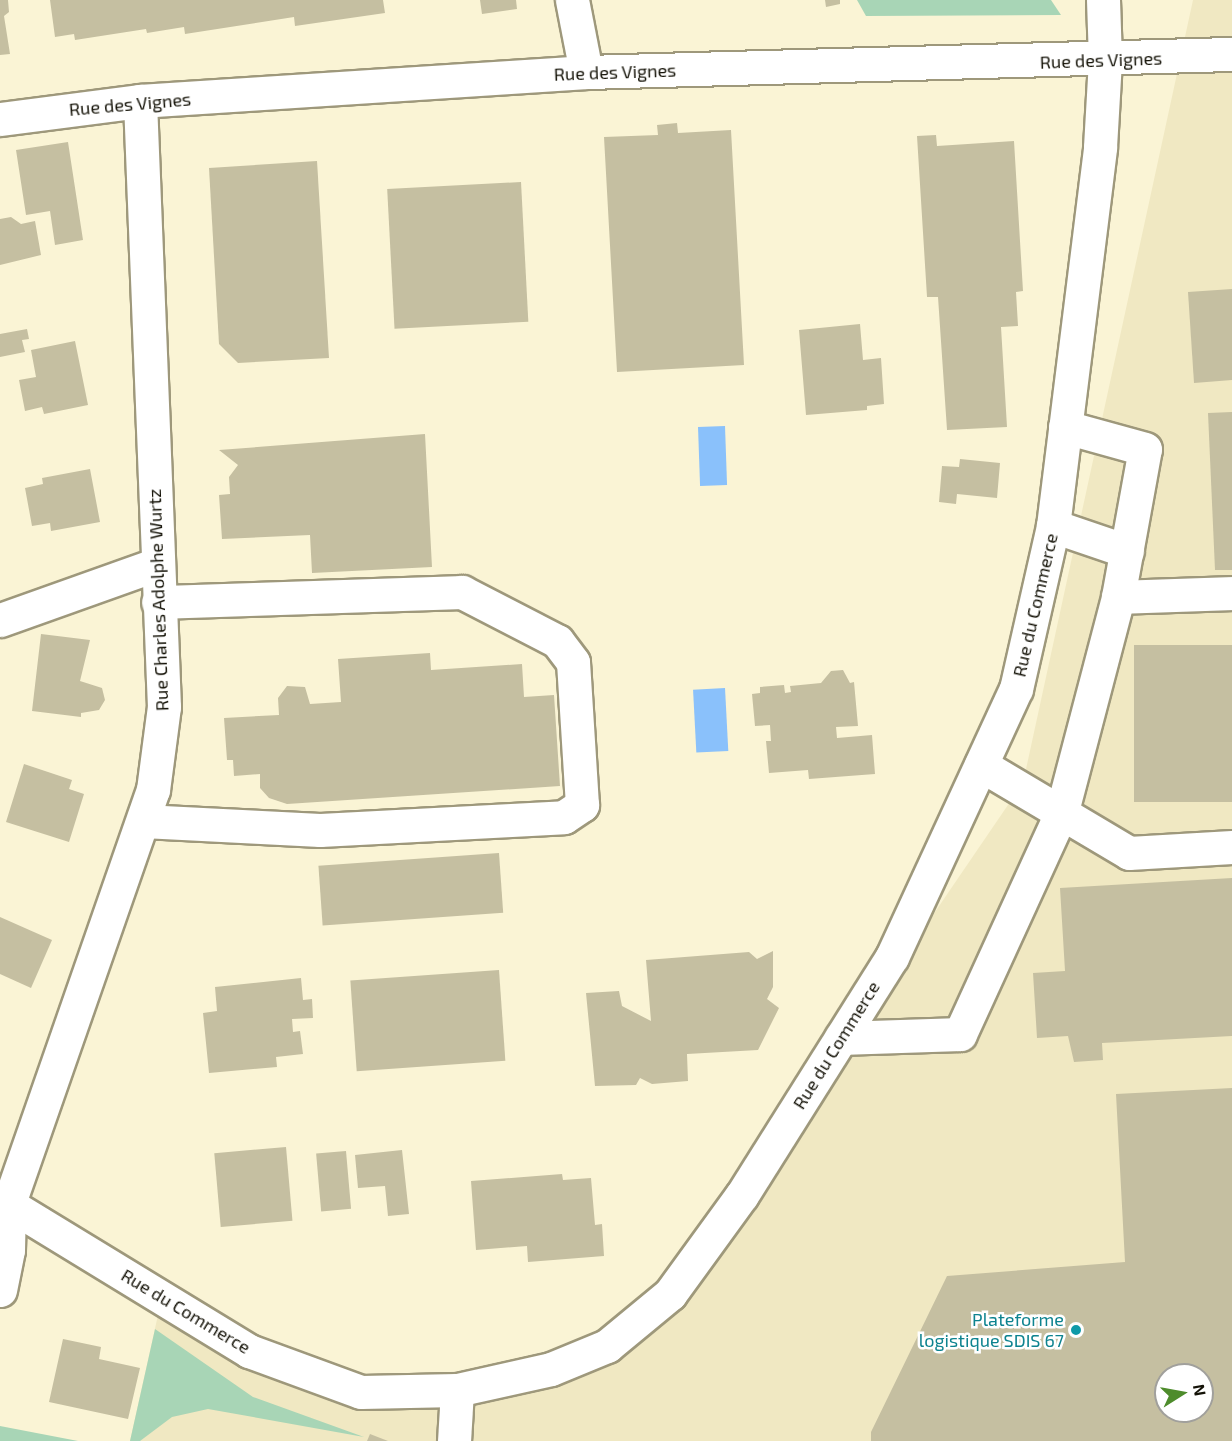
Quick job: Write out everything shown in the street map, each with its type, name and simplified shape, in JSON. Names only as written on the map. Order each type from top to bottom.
[{"type":"street","points":[[572,0],[586,72]]},
{"type":"street","name":"Rue du Commerce","points":[[4,1201],[249,1351],[362,1392],[457,1390],[551,1369],[607,1346],[670,1294],[742,1195],[892,957],[1016,689],[1053,526],[1100,147],[1105,60],[1102,0]]},
{"type":"street","name":"Rue des Vignes","points":[[0,119],[140,101],[586,72],[1105,60],[1232,54]]},
{"type":"street","name":"Rue Charles Adolphe Wurtz","points":[[0,1290],[8,1250],[4,1201],[153,790],[164,707],[158,602],[140,101]]},
{"type":"street","points":[[841,1038],[960,1034],[1062,811],[1118,597],[1145,448],[1065,427]]},
{"type":"street","points":[[1053,526],[1127,551]]},
{"type":"street","points":[[0,620],[157,564]]},
{"type":"street","points":[[142,821],[320,830],[564,817],[582,805],[573,662],[557,641],[462,592],[158,602]]},
{"type":"street","points":[[1118,597],[1232,593]]},
{"type":"street","points":[[981,765],[1062,811],[1129,853],[1232,847]]},
{"type":"street","points":[[454,1441],[457,1390]]},
{"type":"shaded area","points":[[1193,0],[1232,0],[1232,1441],[130,1441],[162,1297],[362,1392],[607,1346],[742,1195],[1023,783]]},
{"type":"green space","points":[[857,0],[1051,0],[1061,15],[866,16]]},
{"type":"green space","points":[[155,1329],[253,1397],[364,1437],[208,1409],[172,1417],[140,1441],[130,1441]]},
{"type":"green space","points":[[0,1426],[78,1441],[0,1441]]},
{"type":"water","points":[[725,426],[727,485],[700,486],[698,427]]},
{"type":"water","points":[[725,688],[728,751],[696,753],[693,690]]},
{"type":"building","points":[[0,0],[8,0],[9,12],[4,16],[10,54],[0,55]]},
{"type":"building","points":[[50,0],[383,0],[385,13],[295,26],[294,17],[185,34],[184,27],[147,33],[146,29],[75,40],[74,34],[55,37]]},
{"type":"building","points":[[480,0],[516,0],[517,9],[482,14]]},
{"type":"building","points":[[825,0],[840,0],[840,4],[826,7]]},
{"type":"building","points":[[677,123],[678,133],[731,130],[744,365],[617,372],[604,137],[658,135],[657,125]]},
{"type":"building","points":[[936,135],[937,146],[1014,141],[1023,291],[1016,292],[1018,326],[1001,327],[1007,427],[947,430],[938,297],[927,297],[917,136]]},
{"type":"building","points":[[68,142],[83,240],[55,245],[50,211],[26,215],[16,150]]},
{"type":"building","points":[[317,161],[329,358],[238,363],[219,344],[209,168]]},
{"type":"building","points":[[521,182],[528,322],[395,329],[387,189]]},
{"type":"building","points":[[11,217],[21,224],[35,221],[41,255],[0,265],[0,219]]},
{"type":"building","points":[[1232,289],[1232,380],[1194,383],[1188,292]]},
{"type":"building","points":[[860,324],[863,360],[881,358],[884,404],[867,406],[867,410],[806,415],[799,330]]},
{"type":"building","points":[[27,329],[29,339],[22,340],[25,352],[0,357],[0,334]]},
{"type":"building","points":[[75,341],[88,405],[44,414],[42,407],[25,411],[19,380],[36,377],[31,350]]},
{"type":"building","points":[[1232,412],[1232,570],[1215,570],[1208,413]]},
{"type":"building","points":[[425,434],[432,567],[312,573],[310,535],[222,539],[219,495],[230,494],[229,477],[238,465],[219,450]]},
{"type":"building","points":[[960,459],[1000,463],[997,498],[957,494],[956,504],[939,502],[942,466],[959,467]]},
{"type":"building","points":[[90,469],[100,522],[51,531],[50,523],[32,526],[25,488],[43,484],[42,478]]},
{"type":"building","points":[[41,634],[90,640],[80,681],[102,688],[105,700],[99,710],[81,713],[81,717],[32,711]]},
{"type":"building","points":[[1134,645],[1232,645],[1232,802],[1134,802]]},
{"type":"building","points":[[430,653],[431,670],[522,664],[524,697],[554,695],[560,786],[287,804],[269,798],[260,788],[260,774],[234,776],[233,760],[227,760],[224,718],[279,715],[278,698],[287,686],[305,687],[310,704],[341,702],[338,659]]},
{"type":"building","points":[[843,670],[850,683],[854,682],[858,726],[836,727],[837,738],[872,735],[875,774],[809,779],[808,770],[769,773],[766,741],[771,741],[770,725],[755,726],[752,694],[760,693],[760,687],[784,685],[785,693],[791,692],[790,686],[821,683],[831,671]]},
{"type":"building","points":[[24,764],[72,780],[69,789],[84,794],[69,842],[6,822]]},
{"type":"building","points":[[499,853],[503,913],[323,925],[318,866]]},
{"type":"building","points":[[1232,878],[1232,1036],[1102,1043],[1103,1060],[1074,1062],[1068,1036],[1037,1038],[1033,973],[1065,971],[1060,888]]},
{"type":"building","points":[[0,917],[52,940],[31,988],[0,974]]},
{"type":"building","points":[[773,951],[773,987],[767,999],[779,1008],[758,1050],[687,1054],[688,1081],[652,1084],[640,1078],[636,1085],[595,1086],[586,993],[619,991],[622,1006],[651,1021],[646,960],[749,952],[757,959]]},
{"type":"building","points":[[499,970],[505,1061],[357,1071],[350,980]]},
{"type":"building","points":[[301,978],[303,1000],[312,999],[313,1018],[292,1019],[293,1032],[300,1031],[303,1054],[276,1057],[277,1067],[209,1073],[203,1013],[217,1011],[215,987]]},
{"type":"building","name":"Plateforme logistique SDIS 67","points":[[1232,1088],[1232,1441],[871,1441],[871,1432],[947,1276],[1125,1262],[1116,1094]]},
{"type":"building","points":[[286,1147],[292,1221],[221,1227],[214,1153]]},
{"type":"building","points":[[402,1150],[409,1214],[388,1216],[385,1186],[358,1188],[355,1155]]},
{"type":"building","points":[[346,1151],[351,1209],[321,1211],[316,1154]]},
{"type":"building","points":[[562,1174],[563,1180],[591,1178],[595,1225],[602,1224],[604,1256],[528,1262],[527,1246],[476,1250],[471,1181]]},
{"type":"building","points":[[63,1339],[101,1347],[99,1359],[140,1368],[128,1419],[49,1402]]},
{"type":"building","points":[[370,1434],[388,1441],[367,1441]]},
{"type":"place","name":"Plateforme logistique SDIS 67","points":[[1076,1330]]}]
